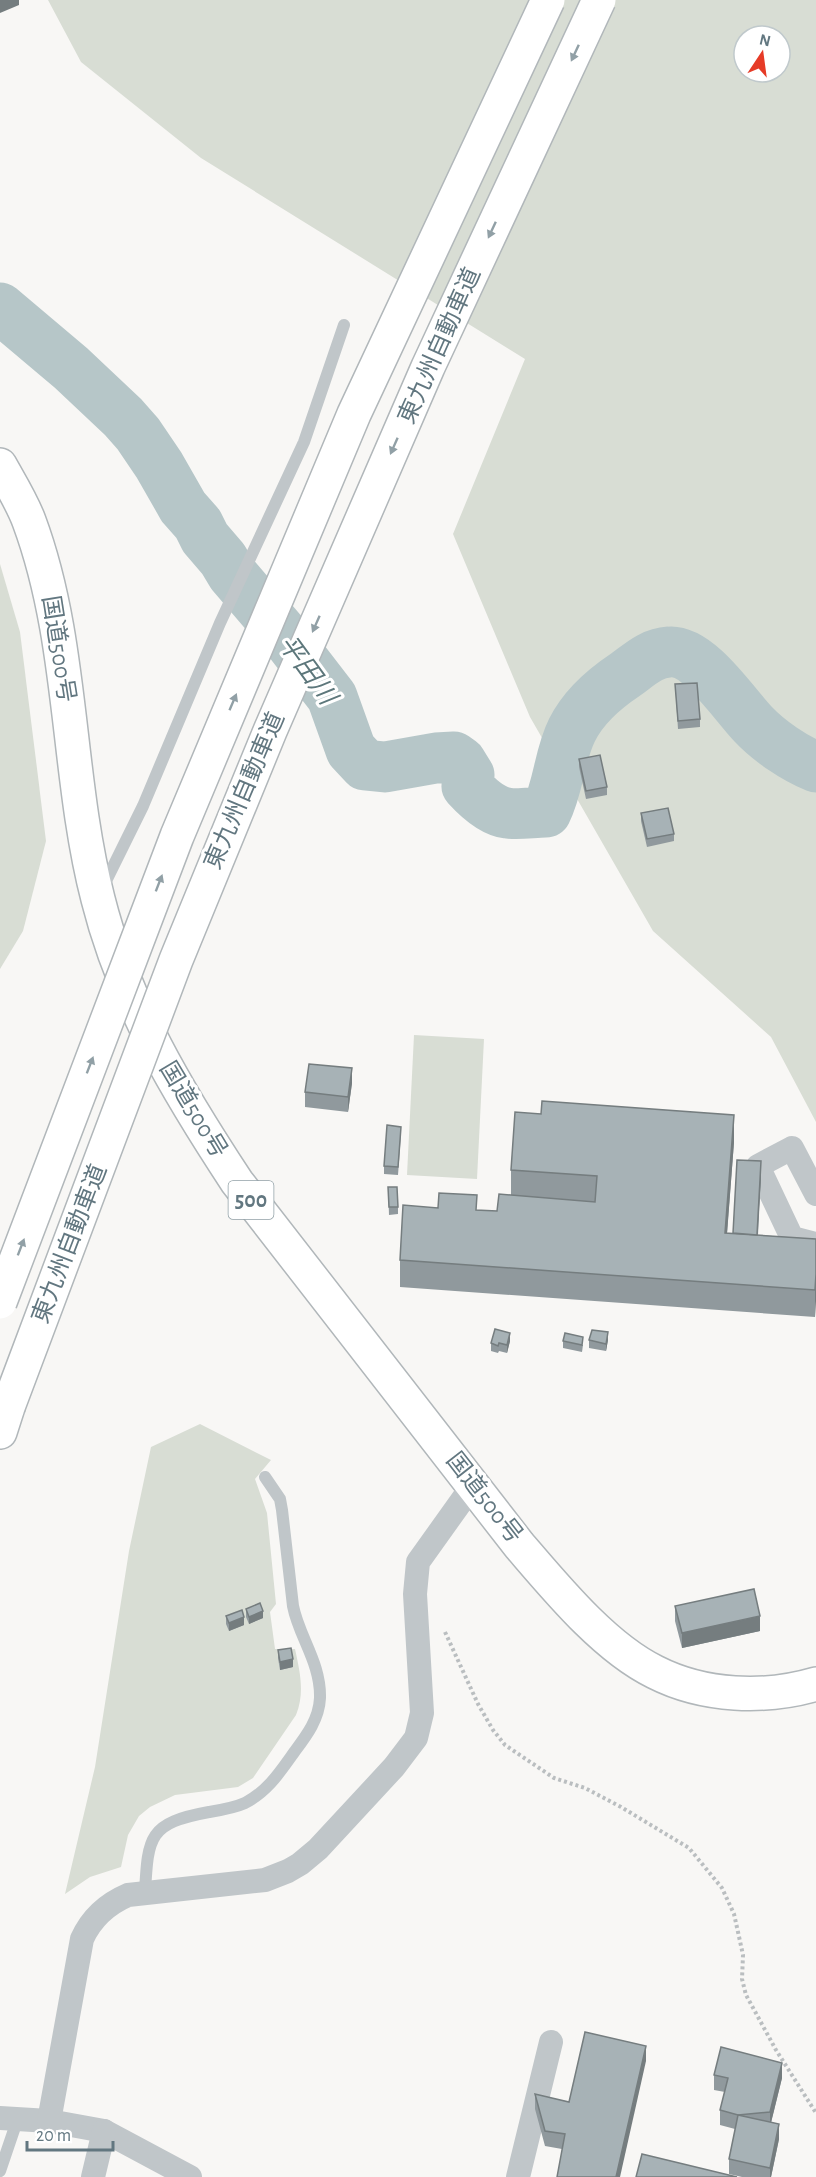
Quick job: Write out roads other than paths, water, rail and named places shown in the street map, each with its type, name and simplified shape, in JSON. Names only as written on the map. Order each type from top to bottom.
[{"type":"highway","name":"東九州自動車道","points":[[0,1302],[177,836],[354,414],[548,0]]},
{"type":"highway","name":"東九州自動車道","points":[[4,1420],[176,960],[270,731],[428,368],[599,0]]},
{"type":"highway","name":"国道500号","points":[[0,465],[28,519],[50,588],[77,786],[97,898],[114,954],[136,1008],[169,1072],[201,1128],[237,1182],[527,1554],[582,1614],[609,1639],[634,1659],[656,1672],[682,1682],[715,1690],[747,1694],[777,1693],[816,1684]]},
{"type":"street","points":[[816,1194],[792,1148],[758,1166],[792,1238],[816,1244]]},
{"type":"street","points":[[49,2121],[82,1939],[93,1919],[118,1899],[128,1895],[265,1880],[288,1871],[318,1849],[400,1760],[416,1738],[422,1713],[415,1594],[418,1562],[473,1485]]},
{"type":"street","points":[[518,2177],[551,2042]]},
{"type":"street","points":[[9,2118],[49,2121],[104,2131],[121,2138],[190,2177]]},
{"type":"street","points":[[93,2177],[104,2131]]},
{"type":"lane","points":[[97,898],[143,806],[220,623],[304,441],[345,325]]},
{"type":"lane","points":[[145,1892],[147,1854],[154,1836],[162,1828],[184,1816],[231,1808],[263,1792],[273,1783],[311,1728],[319,1707],[320,1695],[314,1663],[295,1618],[280,1499],[265,1478]]},
{"type":"lane","points":[[0,2171],[9,2118]]},
{"type":"waterway","name":"平田川","points":[[0,308],[71,368],[138,434],[205,538],[332,697],[351,750],[365,765],[385,767],[454,757],[461,762],[469,775],[467,786],[490,806],[511,814],[546,812],[554,792],[568,740],[582,713],[602,692],[640,664],[651,657],[669,652],[680,653],[692,659],[715,679],[766,737],[816,767]]}]
